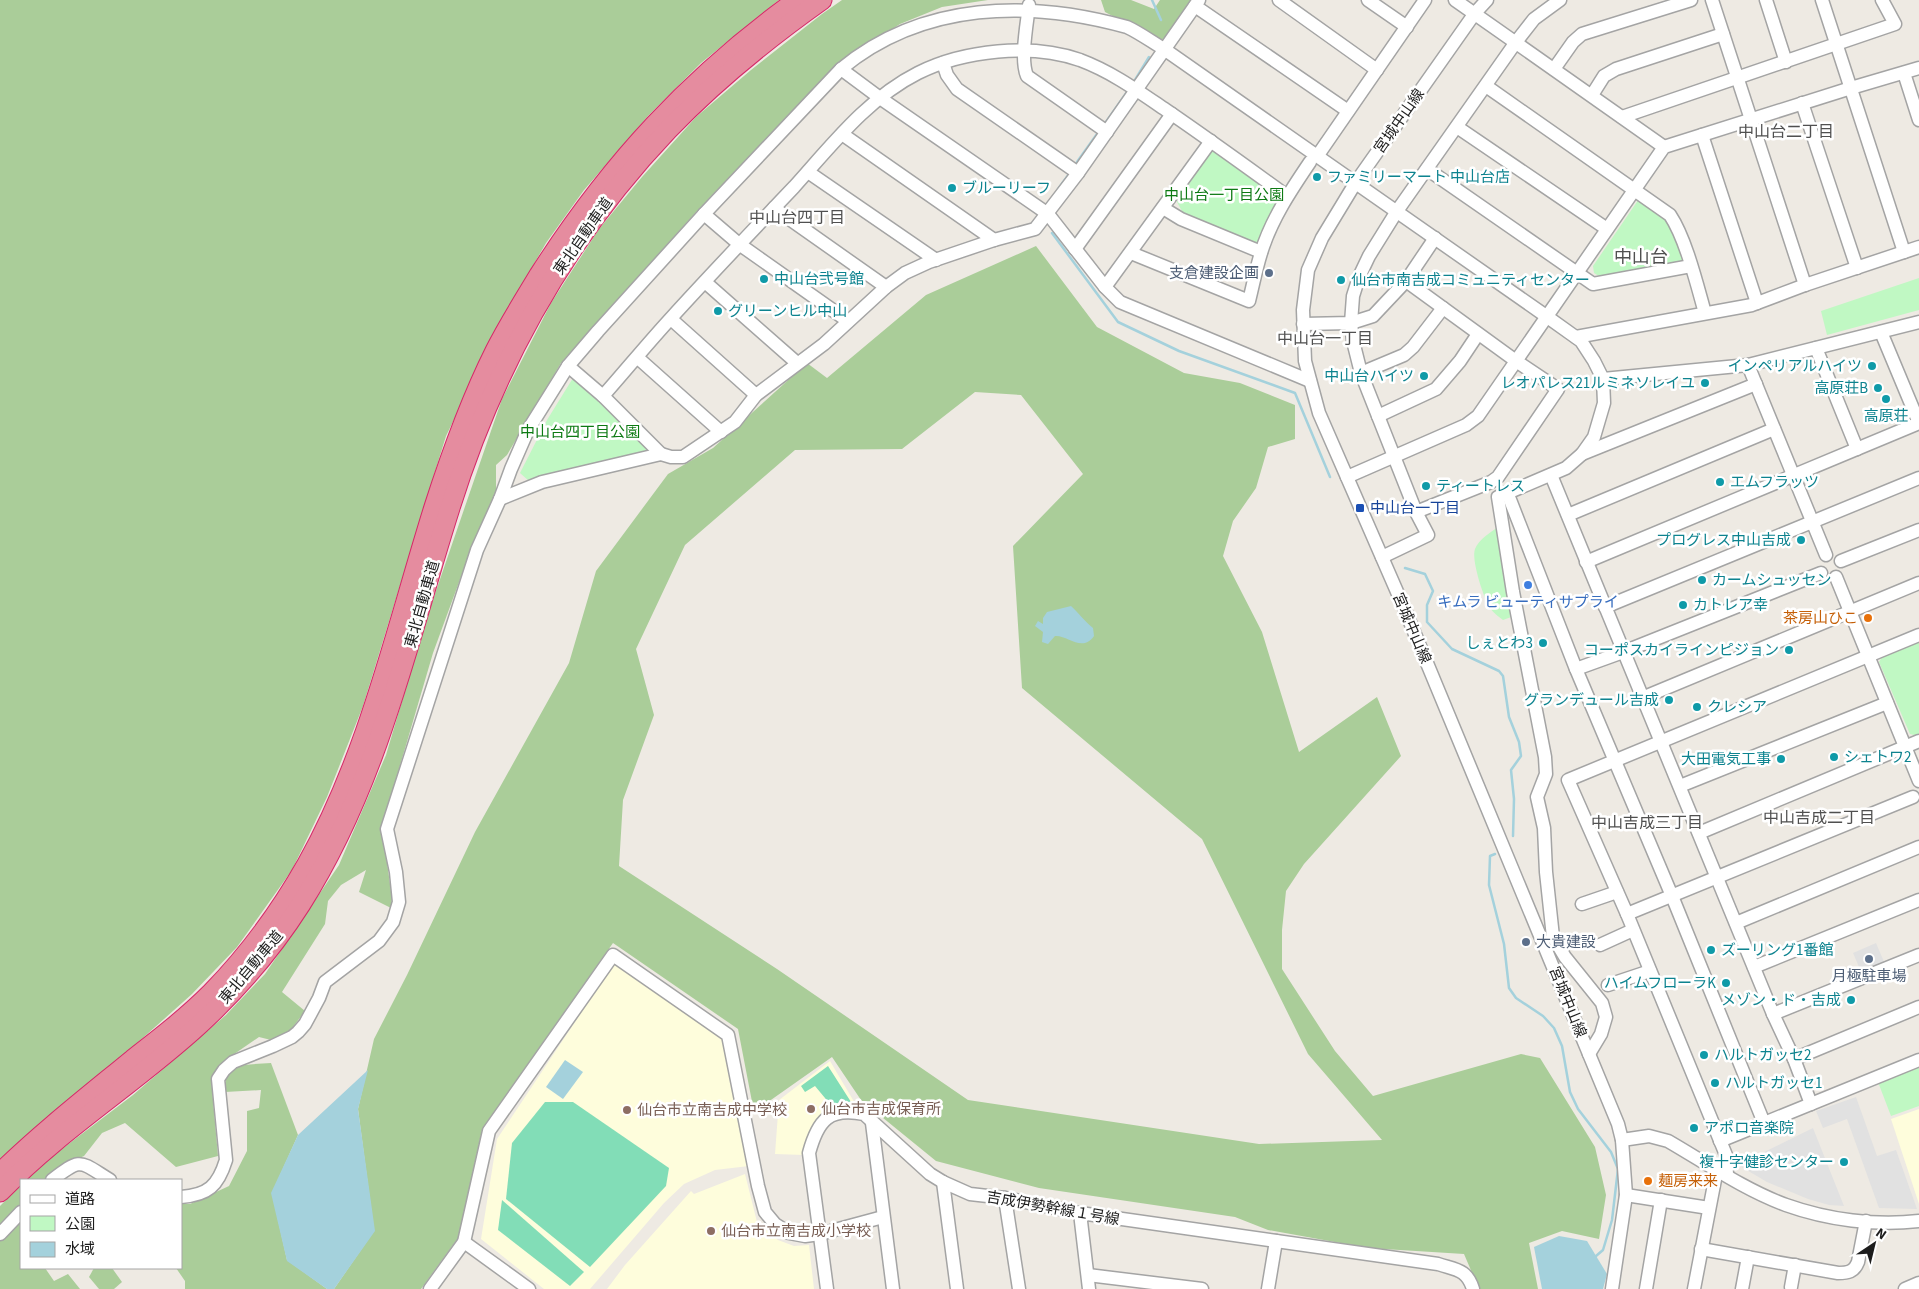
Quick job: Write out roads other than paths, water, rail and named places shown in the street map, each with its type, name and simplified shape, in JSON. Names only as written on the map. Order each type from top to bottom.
[{"type":"highway","name":"東北自動車道","points":[[0,1173],[48,1130],[173,1028],[212,992],[249,951],[288,895],[308,863],[332,814],[362,743],[449,463],[478,389],[496,350],[518,310],[574,222],[633,146],[692,86],[738,44],[797,0]]},
{"type":"highway","name":"東北自動車道","points":[[0,1192],[55,1141],[200,1024],[256,966],[300,905],[341,833],[382,734],[465,465],[506,365],[531,317],[583,234],[609,199],[669,129],[745,58],[822,0]]},
{"type":"street","points":[[1279,0],[1377,70]]},
{"type":"street","points":[[1368,0],[1406,27]]},
{"type":"street","points":[[1131,253],[1249,302],[1261,252],[1287,196],[1425,0]]},
{"type":"street","points":[[1455,0],[1664,147]]},
{"type":"street","name":"宮城中山線","points":[[1487,0],[1475,13],[1356,182],[1322,238],[1308,270],[1303,310],[1305,361],[1319,413],[1382,557],[1618,1124],[1622,1140],[1626,1195],[1612,1289]]},
{"type":"street","points":[[1382,557],[1428,535],[1416,512],[1361,373],[1353,341],[1351,323],[1353,296],[1359,277],[1369,256],[1397,211],[1516,42],[1534,19],[1560,0]]},
{"type":"street","points":[[1554,69],[1572,42],[1582,34],[1691,0]]},
{"type":"street","points":[[1712,0],[1805,285]]},
{"type":"street","points":[[1766,0],[1786,62]]},
{"type":"street","points":[[1822,0],[1904,252]]},
{"type":"street","points":[[1622,117],[1895,24],[1882,0]]},
{"type":"street","points":[[568,366],[603,396],[661,454],[671,457],[683,457],[735,422],[756,395],[824,344],[886,287],[905,273],[994,240],[1035,229],[1078,173],[1197,3],[1348,111]]},
{"type":"street","points":[[1029,5],[1024,70],[1027,76],[1107,132]]},
{"type":"street","points":[[182,1198],[205,1192],[213,1186],[222,1173],[226,1160],[218,1079],[224,1070],[233,1062],[292,1037],[305,1024],[325,982],[379,941],[393,922],[399,902],[387,829],[477,550],[528,430],[568,366],[704,214],[841,69],[884,39],[912,25],[948,13],[980,6],[1029,5],[1075,10],[1099,16],[1130,28],[1164,49],[1314,159],[1356,182],[1576,337],[1581,341],[1594,361],[1603,379],[1604,403],[1594,437],[1582,454],[1566,468],[1498,497],[1513,592],[1545,757],[1546,774],[1537,797],[1544,828],[1546,872],[1553,937],[1565,957],[1602,1003],[1606,1017],[1602,1034],[1589,1054]]},
{"type":"street","points":[[1592,96],[1604,76],[1616,69],[1723,34]]},
{"type":"street","points":[[603,396],[671,318],[842,134],[880,98],[918,73],[943,62],[984,52],[1025,52],[1062,56],[1078,60],[1112,74],[1211,141],[1287,196]]},
{"type":"street","points":[[943,62],[947,75],[957,89],[1078,173]]},
{"type":"street","points":[[1347,478],[1466,425],[1478,416],[1664,147],[1919,68]]},
{"type":"street","points":[[841,69],[1048,214],[1105,287],[1120,302],[1310,381]]},
{"type":"street","points":[[1904,73],[1919,120]]},
{"type":"street","points":[[1486,86],[1670,215],[1675,222],[1691,266],[1705,313]]},
{"type":"street","points":[[1802,103],[1857,268]]},
{"type":"street","points":[[1075,249],[1172,114]]},
{"type":"street","points":[[1457,127],[1607,229]]},
{"type":"street","points":[[842,134],[994,240]]},
{"type":"street","points":[[1702,135],[1757,303]]},
{"type":"street","points":[[1105,287],[1211,141]]},
{"type":"street","points":[[1427,169],[1593,284],[1691,266]]},
{"type":"street","points":[[808,172],[936,260]]},
{"type":"street","points":[[774,208],[886,287]]},
{"type":"street","points":[[1163,208],[1180,219],[1261,252]]},
{"type":"street","points":[[704,214],[739,244],[848,321]]},
{"type":"street","points":[[1303,324],[1351,323],[1373,316],[1406,281],[1435,238]]},
{"type":"street","points":[[1576,337],[1757,303],[1919,247]]},
{"type":"street","points":[[1406,281],[1478,334],[1558,389],[1498,477],[1491,482],[1416,512]]},
{"type":"street","points":[[705,282],[797,363]]},
{"type":"street","points":[[1361,373],[1404,355],[1414,347],[1443,308]]},
{"type":"street","points":[[671,318],[756,395]]},
{"type":"street","points":[[1603,379],[1748,364],[1919,322]]},
{"type":"street","points":[[1586,562],[1919,423],[1882,332]]},
{"type":"street","points":[[1378,416],[1436,389],[1460,361],[1478,334]]},
{"type":"street","points":[[1816,348],[1857,449]]},
{"type":"street","points":[[638,358],[721,432]]},
{"type":"street","points":[[1748,364],[1826,555]]},
{"type":"street","points":[[1582,454],[1756,384]]},
{"type":"street","points":[[1568,515],[1774,429]]},
{"type":"street","points":[[500,499],[542,482],[661,454]]},
{"type":"street","points":[[1551,475],[1773,1014],[1794,1059],[1810,1104]]},
{"type":"street","points":[[1605,607],[1919,478]]},
{"type":"street","points":[[1507,492],[1576,669],[1672,896],[1764,1123]]},
{"type":"street","points":[[1841,561],[1919,530]]},
{"type":"street","points":[[1826,555],[1836,556],[1841,561],[1841,571],[1836,577]]},
{"type":"street","points":[[1826,555],[1820,563],[1821,572],[1826,577],[1836,577]]},
{"type":"street","points":[[1576,669],[1821,572]]},
{"type":"street","points":[[1627,914],[1916,800],[1912,790],[1919,781],[1836,577]]},
{"type":"street","points":[[1642,698],[1919,584]]},
{"type":"street","points":[[1694,1289],[1708,1208],[1722,1172],[1726,1155],[1627,914],[1568,780],[1919,635]]},
{"type":"street","points":[[1680,786],[1887,703]]},
{"type":"street","points":[[1699,833],[1919,741]]},
{"type":"street","points":[[1736,923],[1919,847]]},
{"type":"street","points":[[1582,904],[1617,892]]},
{"type":"street","points":[[1754,967],[1919,900]]},
{"type":"street","points":[[1600,945],[1633,930]]},
{"type":"street","points":[[437,1287],[464,1242],[489,1131],[613,955],[728,1035],[765,1212],[775,1224],[789,1234],[805,1236],[820,1234],[883,1217]]},
{"type":"street","points":[[1773,1014],[1919,955]]},
{"type":"street","points":[[1608,985],[1650,971]]},
{"type":"street","points":[[1794,1059],[1919,1007]]},
{"type":"street","points":[[1720,1141],[1919,1060]]},
{"type":"street","name":"吉成伊勢幹線１号線","points":[[827,1289],[809,1152],[821,1122],[833,1113],[852,1111],[864,1114],[930,1174],[970,1194],[1005,1198],[1080,1214],[1438,1264],[1460,1271],[1470,1278],[1474,1289]]},
{"type":"street","points":[[872,1123],[893,1289]]},
{"type":"street","points":[[1622,1140],[1655,1136],[1668,1141],[1758,1193],[1787,1205],[1828,1216],[1866,1222],[1919,1221]]},
{"type":"street","points":[[53,1179],[73,1164],[79,1164],[85,1165],[108,1179]]},
{"type":"street","points":[[943,1182],[957,1289]]},
{"type":"street","points":[[1626,1195],[1708,1208]]},
{"type":"street","points":[[1005,1198],[1019,1289]]},
{"type":"street","points":[[1646,1289],[1661,1200]]},
{"type":"street","points":[[0,1234],[20,1213]]},
{"type":"street","points":[[1080,1214],[1090,1289]]},
{"type":"street","points":[[1701,1249],[1838,1273],[1848,1273],[1856,1268],[1866,1222]]},
{"type":"street","points":[[1268,1289],[1276,1241]]},
{"type":"street","points":[[464,1242],[529,1289]]},
{"type":"street","points":[[1742,1289],[1748,1257]]},
{"type":"street","points":[[1791,1287],[1795,1265]]},
{"type":"street","points":[[1088,1275],[1202,1289]]},
{"type":"street","points":[[1905,1289],[1919,1282]]},
{"type":"water","points":[[1071,606],[1093,628],[1094,636],[1085,643],[1075,642],[1060,636],[1055,636],[1048,644],[1042,642],[1043,632],[1035,626],[1038,621],[1043,624],[1043,618],[1047,612]]},
{"type":"water","points":[[565,1060],[583,1072],[563,1099],[546,1087]]},
{"type":"water","points":[[368,1070],[358,1109],[375,1231],[334,1289],[327,1289],[287,1261],[271,1193],[298,1135]]},
{"type":"water","points":[[1559,1236],[1587,1241],[1607,1274],[1603,1289],[1542,1289],[1534,1247]]},
{"type":"waterway","points":[[1152,0],[1161,20]]},
{"type":"waterway","points":[[1135,80],[1149,57]]},
{"type":"waterway","points":[[1106,122],[1127,92]]},
{"type":"waterway","points":[[1077,162],[1097,134]]},
{"type":"waterway","points":[[1058,189],[1069,174]]},
{"type":"waterway","points":[[1052,233],[1118,322],[1179,351],[1295,393],[1330,477]]},
{"type":"waterway","points":[[1405,568],[1425,574],[1433,591],[1427,605],[1427,622],[1452,649],[1499,671],[1503,676],[1509,717],[1519,742],[1521,756],[1511,770],[1514,799],[1513,836]]},
{"type":"waterway","points":[[1495,854],[1490,856],[1489,885],[1504,944],[1509,988],[1516,998],[1543,1016],[1554,1028],[1562,1046],[1570,1092],[1578,1109],[1611,1152],[1618,1169],[1612,1220],[1603,1250],[1596,1256]]},
{"type":"place","name":"ファミリーマート 中山台店","points":[[1317,177]]},
{"type":"place","name":"ブルーリーフ","points":[[952,188]]},
{"type":"place","name":"支倉建設企画","points":[[1269,273]]},
{"type":"place","name":"中山台弐号館","points":[[764,279]]},
{"type":"place","name":"仙台市南吉成コミュニティセンター","points":[[1341,280]]},
{"type":"place","name":"グリーンヒル中山","points":[[718,311]]},
{"type":"place","name":"インペリアルハイツ","points":[[1872,366]]},
{"type":"place","name":"中山台ハイツ","points":[[1424,376]]},
{"type":"place","name":"レオパレス21ルミネソレイユ","points":[[1705,383]]},
{"type":"place","name":"高原荘B","points":[[1878,388]]},
{"type":"place","name":"高原荘","points":[[1886,399]]},
{"type":"place","name":"エムフラッツ","points":[[1720,482]]},
{"type":"place","name":"ティートレス","points":[[1426,486]]},
{"type":"place","name":"中山台一丁目","points":[[1360,508]]},
{"type":"place","name":"プログレス中山吉成","points":[[1801,540]]},
{"type":"place","name":"カームシュッセン","points":[[1702,580]]},
{"type":"place","name":"キムラ ビューティサプライ","points":[[1528,585]]},
{"type":"place","name":"カトレア幸","points":[[1683,605]]},
{"type":"place","name":"茶房山ひこ","points":[[1868,618]]},
{"type":"place","name":"しぇとわ3","points":[[1543,643]]},
{"type":"place","name":"コーポスカイラインピジョン","points":[[1789,650]]},
{"type":"place","name":"グランデュール吉成","points":[[1669,700]]},
{"type":"place","name":"クレシア","points":[[1697,707]]},
{"type":"place","name":"シェトワ2","points":[[1834,757]]},
{"type":"place","name":"大田電気工事","points":[[1781,759]]},
{"type":"place","name":"大貴建設","points":[[1526,942]]},
{"type":"place","name":"ズーリング1番館","points":[[1711,950]]},
{"type":"place","name":"月極駐車場","points":[[1869,959]]},
{"type":"place","name":"ハイムフローラK","points":[[1726,983]]},
{"type":"place","name":"メゾン・ド・吉成","points":[[1851,1000]]},
{"type":"place","name":"ハルトガッセ2","points":[[1704,1055]]},
{"type":"place","name":"ハルトガッセ1","points":[[1715,1083]]},
{"type":"place","name":"仙台市吉成保育所","points":[[811,1109]]},
{"type":"place","name":"仙台市立南吉成中学校","points":[[627,1110]]},
{"type":"place","name":"アポロ音楽院","points":[[1694,1128]]},
{"type":"place","name":"複十字健診センター","points":[[1844,1162]]},
{"type":"place","name":"麺房来来","points":[[1648,1181]]},
{"type":"place","name":"仙台市立南吉成小学校","points":[[711,1231]]},
{"type":"district","name":"中山台二丁目","points":[[1786,131]]},
{"type":"district","name":"中山台四丁目","points":[[797,217]]},
{"type":"district","name":"中山台","points":[[1641,257]]},
{"type":"district","name":"中山台一丁目","points":[[1325,338]]},
{"type":"district","name":"中山吉成二丁目","points":[[1819,817]]},
{"type":"district","name":"中山吉成三丁目","points":[[1647,822]]},
{"type":"park label","name":"中山台一丁目公園","points":[[1224,195]]},
{"type":"park label","name":"中山台四丁目公園","points":[[580,432]]}]
